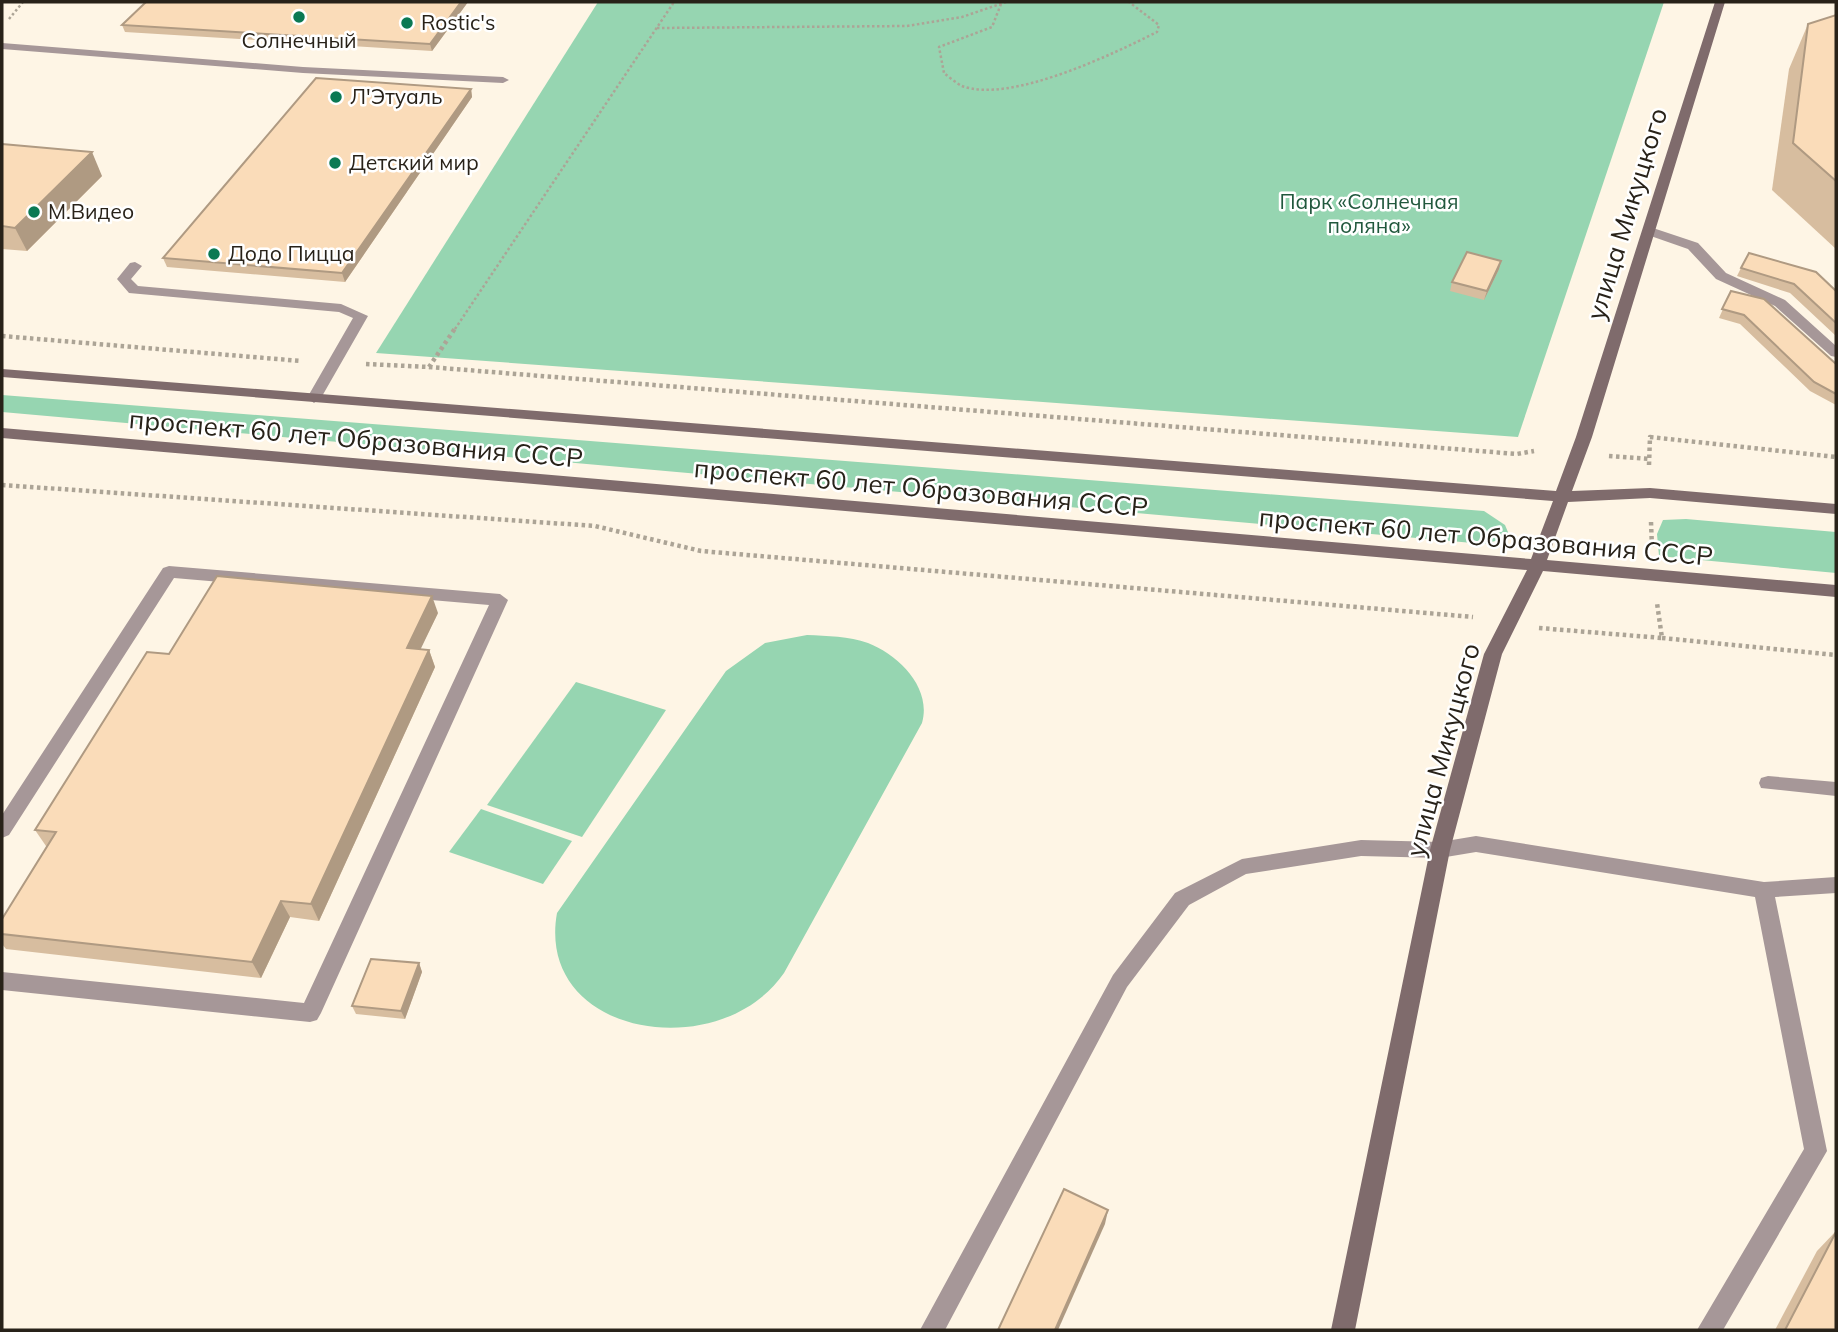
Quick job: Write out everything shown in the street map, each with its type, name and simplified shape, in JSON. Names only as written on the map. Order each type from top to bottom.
[{"type":"main road","name":"улица Микуцкого","points":[[1343,1330],[1440,850],[1493,654],[1536,566],[1563,497],[1650,231],[1720,2]]},
{"type":"main road","name":"проспект 60 лет Образования СССР","points":[[2,373],[1563,497],[1661,494],[1836,509]]},
{"type":"main road","name":"проспект 60 лет Образования СССР","points":[[2,433],[1836,592]]},
{"type":"lane","points":[[2,46],[303,70],[503,79]]},
{"type":"lane","points":[[1650,231],[1693,246],[1721,276],[1780,303],[1836,353]]},
{"type":"lane","points":[[135,266],[124,279],[134,290],[341,308],[361,316],[314,398]]},
{"type":"lane","points":[[2,830],[169,572],[500,600],[310,1013],[2,981]]},
{"type":"lane","points":[[1768,783],[1836,789]]},
{"type":"lane","points":[[932,1330],[1120,981],[1182,899],[1242,867],[1362,848],[1440,850],[1476,845],[1764,890],[1836,885]]},
{"type":"lane","points":[[1709,1330],[1816,1151],[1764,890]]},
{"type":"path","points":[[2,28],[23,2]]},
{"type":"path","points":[[429,367],[674,2]]},
{"type":"path","points":[[656,28],[907,26],[962,17],[1006,2]]},
{"type":"path","points":[[1001,4],[992,27],[939,47],[943,72],[954,82],[973,88],[1017,86],[1055,78],[1157,32],[1159,25],[1129,2]]},
{"type":"path","points":[[2,337],[332,363],[429,367],[1503,453],[1534,452]]},
{"type":"path","points":[[1649,470],[1650,438],[1836,457]]},
{"type":"path","points":[[1605,456],[1650,459]]},
{"type":"path","points":[[2,485],[595,526],[701,551],[1473,617]]},
{"type":"path","points":[[1651,517],[1652,558]]},
{"type":"path","points":[[1656,592],[1662,638]]},
{"type":"path","points":[[1538,628],[1836,655]]},
{"type":"green space","name":"Парк «Солнечная поляна»","points":[[598,2],[1664,2],[1518,437],[376,353]]},
{"type":"green space","points":[[2,395],[1484,511],[1505,525],[1510,537],[1484,544],[2,412]]},
{"type":"green space","points":[[1686,519],[1836,532],[1836,573],[1659,556],[1657,534],[1663,520]]},
{"type":"green space","points":[[807,635],[861,641],[880,648],[891,656],[910,674],[917,685],[924,710],[922,723],[784,973],[755,1002],[718,1020],[678,1028],[638,1024],[602,1011],[574,988],[558,955],[557,913],[726,671],[765,643]]},
{"type":"green space","points":[[576,682],[666,710],[582,837],[487,805]]},
{"type":"green space","points":[[481,809],[572,841],[543,884],[449,852]]},
{"type":"building","name":"Солнечный","points":[[146,2],[461,2],[430,44],[122,25]]},
{"type":"building","points":[[1836,15],[1836,181],[1793,143],[1808,24]]},
{"type":"building","points":[[316,78],[471,89],[342,273],[163,258]]},
{"type":"building","points":[[2,144],[92,152],[15,228],[2,226]]},
{"type":"building","points":[[1467,252],[1501,261],[1487,291],[1452,282]]},
{"type":"building","points":[[1749,253],[1816,272],[1836,291],[1836,323],[1794,284],[1741,268]]},
{"type":"building","points":[[1731,291],[1764,299],[1836,364],[1836,394],[1814,382],[1744,315],[1722,309]]},
{"type":"building","points":[[217,576],[432,596],[407,648],[429,650],[311,904],[281,901],[252,962],[2,934],[2,919],[56,832],[35,830],[147,652],[169,654]]},
{"type":"building","points":[[371,959],[419,963],[401,1011],[352,1006]]},
{"type":"building","points":[[1064,1189],[1108,1210],[1055,1330],[998,1330]]},
{"type":"building","points":[[1836,1232],[1836,1330],[1785,1330]]},
{"type":"place","name":"Солнечный","points":[[299,17]]},
{"type":"place","name":"Rostic's","points":[[407,23]]},
{"type":"place","name":"Л'Этуаль","points":[[336,97]]},
{"type":"place","name":"Детский мир","points":[[335,163]]},
{"type":"place","name":"М.Видео","points":[[34,212]]},
{"type":"place","name":"Додо Пицца","points":[[214,254]]}]
